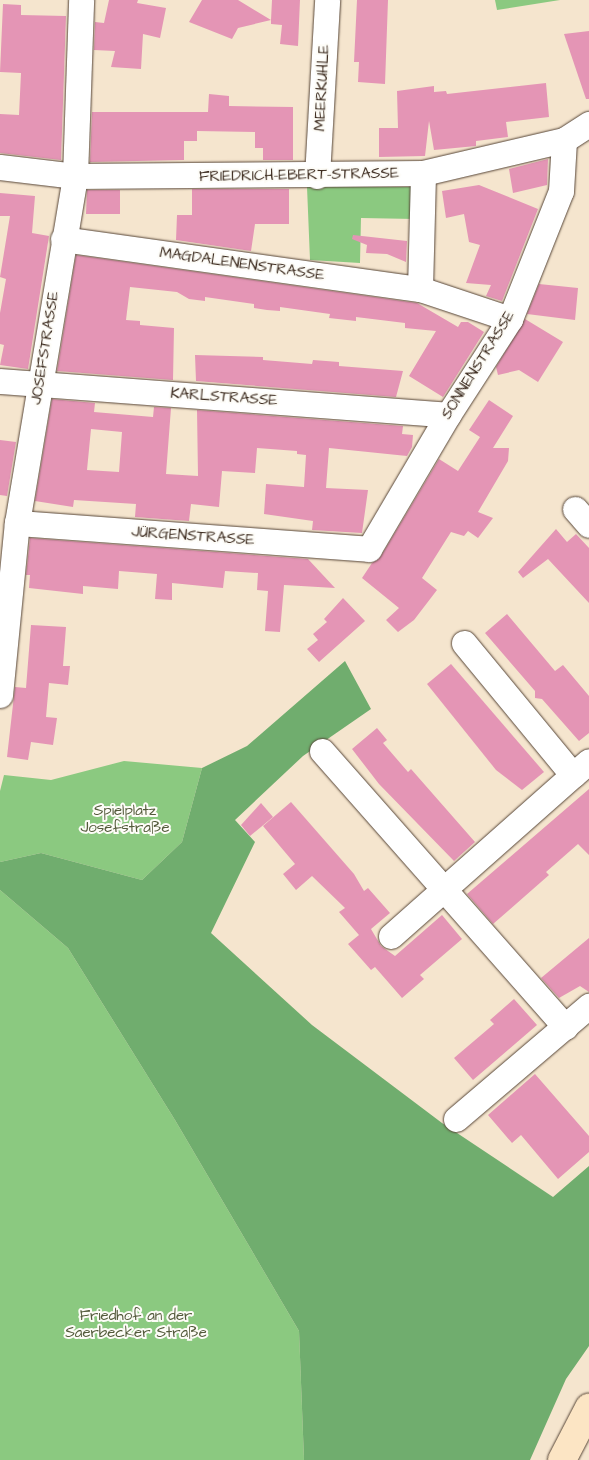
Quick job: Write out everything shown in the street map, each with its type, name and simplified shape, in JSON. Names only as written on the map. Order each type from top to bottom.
[{"type":"main road","points":[[562,1460],[589,1408]]},
{"type":"street","name":"JOSEFSTRASSE","points":[[0,695],[5,591],[75,176],[81,0]]},
{"type":"street","name":"MEERKUHLE","points":[[317,176],[327,0]]},
{"type":"street","name":"FRIEDRICH-EBERT-STRASSE","points":[[0,167],[75,176],[317,176],[424,173],[564,140],[589,124]]},
{"type":"street","name":"SONNENSTRASSE","points":[[368,549],[448,415],[510,319],[561,191],[564,140]]},
{"type":"street","points":[[420,289],[424,173]]},
{"type":"street","name":"MAGDALENENSTRASSE","points":[[63,239],[420,289],[510,319]]},
{"type":"street","name":"KARLSTRASSE","points":[[0,381],[448,415]]},
{"type":"street","name":"JÜRGENSTRASSE","points":[[17,523],[368,549]]},
{"type":"street","points":[[392,936],[581,768],[464,643]]},
{"type":"street","points":[[322,751],[565,1027]]},
{"type":"street","points":[[456,1119],[589,1006]]},
{"type":"green space","points":[[495,0],[560,0],[497,10]]},
{"type":"green space","points":[[307,187],[415,187],[415,219],[361,218],[360,263],[310,260]]},
{"type":"green space","points":[[345,661],[371,709],[303,756],[235,820],[255,842],[211,933],[312,1025],[442,1123],[553,1197],[589,1166],[589,1346],[566,1379],[530,1460],[304,1460],[299,1331],[175,1120],[68,948],[0,890],[0,862],[41,853],[142,880],[182,842],[202,768],[247,746]]},
{"type":"green space","name":"Spielplatz Josefstraße","points":[[124,761],[202,768],[182,842],[142,880],[41,853],[0,862],[0,791],[4,775],[51,780]]},
{"type":"green space","name":"Friedhof an der Saerbecker Straße","points":[[0,890],[68,948],[175,1120],[299,1331],[304,1460],[0,1460]]},
{"type":"building","points":[[109,0],[138,0],[137,3],[166,8],[160,38],[143,34],[141,69],[111,67],[115,51],[94,50],[95,22],[104,23]]},
{"type":"building","points":[[202,0],[238,0],[271,20],[238,28],[232,39],[189,22]]},
{"type":"building","points":[[272,0],[300,0],[298,46],[280,44],[282,25],[271,24]]},
{"type":"building","points":[[357,0],[388,0],[385,84],[358,82],[359,62],[354,62]]},
{"type":"building","points":[[3,4],[21,5],[21,15],[66,16],[61,160],[0,153],[0,114],[19,115],[21,73],[0,72]]},
{"type":"building","points":[[589,31],[589,99],[586,99],[564,34]]},
{"type":"building","points":[[546,83],[549,117],[506,122],[508,137],[476,141],[476,146],[434,150],[429,121],[425,156],[379,157],[379,128],[398,128],[397,91],[434,86],[434,92],[446,91],[447,94]]},
{"type":"building","points":[[209,94],[229,96],[229,106],[293,107],[293,160],[263,160],[263,148],[255,148],[255,132],[197,131],[197,141],[184,141],[184,160],[90,162],[92,112],[208,112]]},
{"type":"building","points":[[548,159],[547,185],[513,193],[509,169]]},
{"type":"building","points":[[479,185],[538,209],[502,301],[486,296],[491,285],[466,283],[480,245],[469,242],[464,214],[446,218],[442,191]]},
{"type":"building","points":[[192,189],[289,189],[289,224],[255,224],[251,251],[176,240],[177,215],[192,215]]},
{"type":"building","points":[[87,190],[120,190],[120,214],[86,214]]},
{"type":"building","points":[[0,193],[35,196],[32,233],[49,236],[28,369],[0,365],[4,345],[0,344],[0,313],[6,279],[0,277],[10,216],[0,216]]},
{"type":"building","points":[[353,235],[407,241],[406,262],[387,254],[366,253],[367,245],[352,239]]},
{"type":"building","points":[[76,255],[417,303],[458,327],[461,322],[468,322],[484,332],[443,397],[409,376],[436,331],[405,328],[405,323],[356,317],[356,321],[329,318],[330,314],[280,307],[280,311],[267,310],[254,308],[254,304],[205,297],[205,301],[189,299],[177,292],[130,287],[126,320],[140,321],[140,325],[174,328],[173,380],[57,371]]},
{"type":"building","points":[[539,284],[578,288],[575,320],[527,314]]},
{"type":"building","points":[[525,319],[563,342],[538,382],[519,370],[498,375],[496,367]]},
{"type":"building","points":[[195,355],[263,357],[263,360],[312,364],[313,360],[339,362],[339,366],[403,371],[396,397],[196,381]]},
{"type":"building","points":[[52,399],[95,403],[94,412],[153,417],[154,407],[171,408],[166,474],[198,476],[197,410],[403,426],[402,434],[413,435],[412,447],[407,456],[329,448],[326,488],[368,490],[362,533],[312,530],[313,521],[264,514],[266,484],[304,487],[306,455],[297,454],[297,451],[257,448],[255,473],[222,471],[219,507],[191,504],[189,521],[135,517],[136,504],[74,500],[73,507],[35,501]],"holes":[[[91,429],[122,432],[119,472],[87,470]]]},
{"type":"building","points":[[489,400],[513,416],[493,448],[509,448],[508,461],[478,512],[493,518],[478,538],[468,531],[464,536],[451,532],[422,578],[437,590],[414,620],[398,632],[386,620],[399,608],[362,578],[372,563],[381,556],[439,459],[458,471],[480,437],[469,430]]},
{"type":"building","points":[[0,440],[16,442],[7,496],[0,495]]},
{"type":"building","points":[[556,529],[567,542],[576,534],[589,548],[589,603],[548,559],[523,578],[518,572]]},
{"type":"building","points":[[30,538],[308,559],[335,588],[284,585],[280,632],[265,631],[268,591],[257,590],[258,573],[225,571],[223,588],[172,583],[172,600],[155,599],[157,574],[119,571],[118,589],[83,586],[83,594],[29,588],[30,575],[26,575]]},
{"type":"building","points":[[343,598],[365,621],[319,662],[307,649],[318,640],[313,634],[327,622],[324,619]]},
{"type":"building","points":[[507,614],[555,671],[563,665],[589,696],[589,733],[579,741],[542,699],[535,698],[535,691],[485,633]]},
{"type":"building","points":[[31,625],[66,627],[63,666],[70,666],[68,685],[49,683],[46,717],[57,718],[53,745],[31,742],[28,760],[7,757],[15,687],[26,688]]},
{"type":"building","points":[[451,664],[544,772],[522,790],[496,770],[427,684]]},
{"type":"building","points":[[377,728],[387,740],[383,743],[408,772],[411,769],[475,842],[454,861],[379,784],[352,749]]},
{"type":"building","points":[[589,789],[589,855],[578,844],[546,872],[549,875],[493,924],[467,894]]},
{"type":"building","points":[[291,802],[354,874],[364,891],[368,888],[390,913],[371,929],[381,946],[395,956],[442,915],[462,939],[420,975],[424,979],[402,998],[375,967],[371,970],[348,944],[359,935],[339,912],[345,908],[312,876],[296,890],[283,874],[295,864],[263,826]]},
{"type":"building","points":[[261,803],[273,817],[250,836],[241,825]]},
{"type":"building","points":[[589,938],[589,992],[580,986],[559,998],[541,978]]},
{"type":"building","points":[[514,999],[537,1025],[473,1080],[454,1058],[494,1024],[490,1020]]},
{"type":"building","points":[[535,1074],[589,1136],[589,1152],[558,1179],[521,1135],[512,1143],[488,1115]]}]
